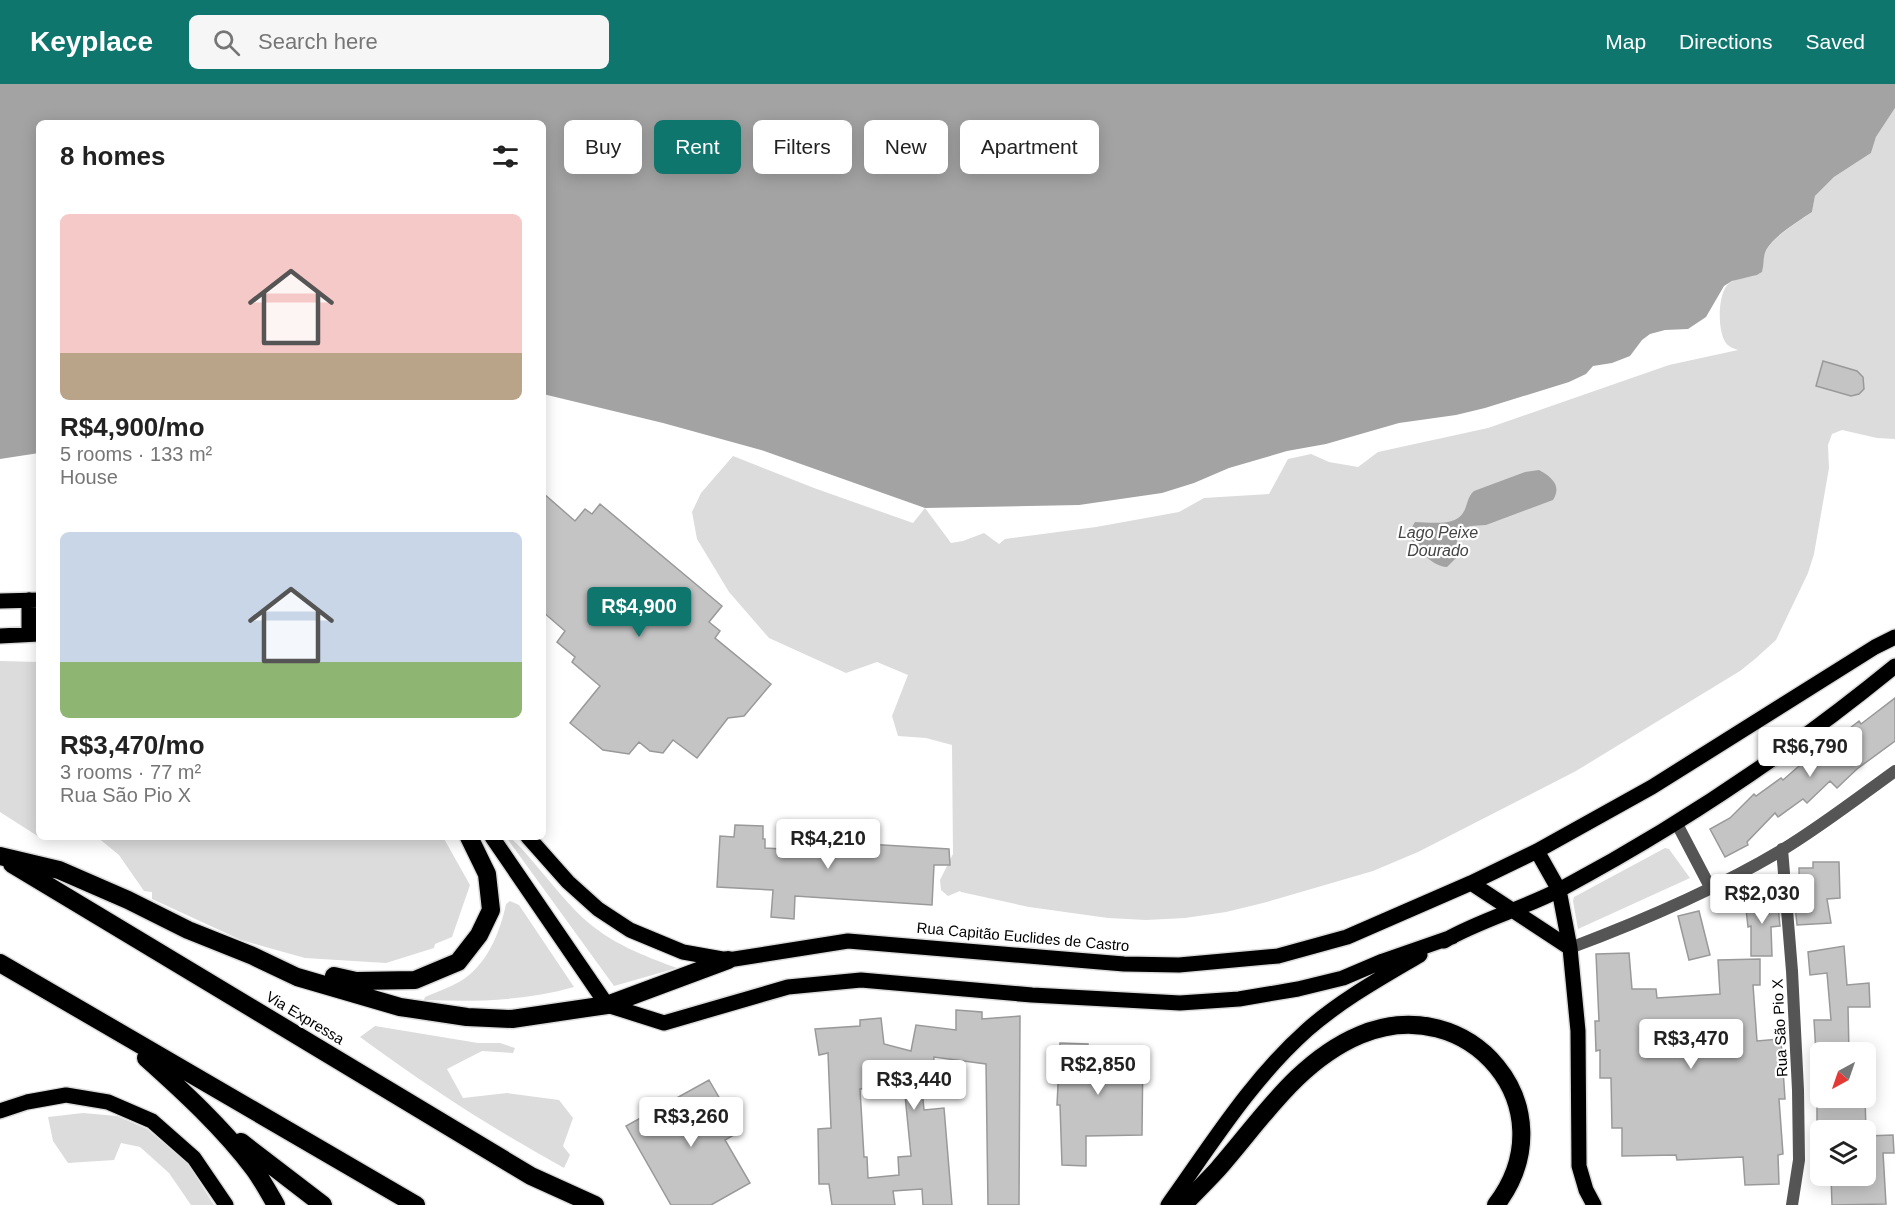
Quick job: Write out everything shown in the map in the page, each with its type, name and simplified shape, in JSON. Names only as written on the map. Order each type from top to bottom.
[{"type":"highway","points":[[253,956],[356,981],[414,980],[458,963],[479,935],[491,910],[487,874],[470,840]]},
{"type":"highway","points":[[0,856],[59,870],[297,977],[400,1007],[467,1017],[512,1019],[607,1005],[728,960]]},
{"type":"highway","name":"Via Expressa","points":[[0,856],[531,1176],[595,1205]]},
{"type":"highway","points":[[0,963],[416,1205]]},
{"type":"highway","points":[[1184,1205],[1218,1169],[1277,1098],[1301,1074],[1322,1057],[1359,1035],[1386,1026],[1442,1029],[1469,1041],[1492,1060],[1506,1077],[1520,1113],[1522,1137],[1516,1170],[1496,1205]]},
{"type":"highway","points":[[113,1029],[178,1086],[208,1118],[254,1170],[276,1205]]},
{"type":"highway","points":[[208,1118],[323,1205]]},
{"type":"main road","points":[[0,601],[34,600],[34,634],[0,636]]},
{"type":"main road","name":"Rua Capitão Euclides de Castro","points":[[531,840],[568,882],[598,909],[630,930],[683,952],[728,960],[848,941],[1124,964],[1179,965],[1278,956],[1347,937],[1471,883],[1537,851],[1652,787],[1875,647],[1895,637]]},
{"type":"main road","points":[[494,840],[607,1005],[664,1023],[788,987],[861,980],[1022,994],[1180,1003],[1239,999],[1298,989],[1343,978],[1383,961],[1452,937],[1559,890],[1677,824],[1782,752],[1895,666]]},
{"type":"main road","points":[[1537,851],[1559,890],[1570,948],[1578,1031],[1579,1166],[1586,1190],[1594,1205]]},
{"type":"main road","points":[[1471,883],[1570,948]]},
{"type":"main road","points":[[1168,1205],[1250,1092],[1306,1030],[1372,983],[1452,937]]},
{"type":"main road","points":[[0,1111],[27,1102],[66,1095],[108,1102],[152,1121],[194,1158],[226,1205]]},
{"type":"street","points":[[1570,948],[1617,930],[1710,888],[1782,849],[1895,771]]},
{"type":"street","points":[[1677,824],[1710,888]]},
{"type":"street","name":"Rua São Pio X","points":[[1782,849],[1792,961],[1798,1090],[1799,1161],[1792,1205]]},
{"type":"shaded area","points":[[1895,108],[1895,439],[1877,438],[1842,430],[1832,434],[1828,445],[1829,468],[1814,554],[1808,573],[1776,640],[1740,671],[1576,771],[1418,852],[1373,871],[1267,902],[1226,912],[1185,918],[1146,920],[1108,918],[1029,907],[960,891],[948,896],[941,890],[940,880],[953,854],[952,745],[926,738],[898,736],[892,716],[908,675],[877,662],[846,673],[769,638],[729,592],[697,539],[692,512],[701,493],[733,456],[913,523],[925,508],[951,543],[984,533],[999,544],[1005,539],[1096,527],[1179,512],[1204,498],[1269,494],[1288,459],[1311,454],[1329,462],[1358,467],[1378,452],[1488,428],[1669,365],[1738,350],[1726,343],[1721,330],[1721,301],[1726,286],[1735,280],[1762,272],[1764,255],[1768,247],[1786,230],[1812,212],[1815,196],[1834,177],[1871,153],[1876,137]]},
{"type":"shaded area","points":[[0,661],[36,662],[36,835],[0,812]]},
{"type":"shaded area","points":[[101,840],[445,840],[470,885],[452,937],[435,944],[434,948],[386,963],[305,958],[241,940],[152,899],[152,892],[144,891],[119,855]]},
{"type":"shaded area","points":[[508,840],[513,840],[521,848],[593,927],[628,948],[677,968],[614,986]]},
{"type":"shaded area","points":[[1665,848],[1669,849],[1690,878],[1578,929],[1574,897]]},
{"type":"shaded area","points":[[510,901],[519,905],[574,987],[556,992],[500,1000],[424,1000],[425,997],[469,976],[477,968],[496,937],[506,904]]},
{"type":"shaded area","points":[[375,1026],[478,1043],[500,1043],[515,1048],[513,1053],[482,1051],[447,1069],[463,1098],[507,1093],[559,1100],[573,1118],[563,1146],[570,1155],[564,1168],[460,1106],[360,1037]]},
{"type":"shaded area","points":[[83,1113],[117,1116],[147,1129],[188,1164],[214,1205],[191,1205],[169,1173],[140,1147],[121,1143],[114,1160],[68,1163],[53,1141],[48,1117]]},
{"type":"water","points":[[0,84],[1895,84],[1895,108],[1876,137],[1871,153],[1834,177],[1815,196],[1812,212],[1786,230],[1768,247],[1764,255],[1762,272],[1732,281],[1724,286],[1706,317],[1688,329],[1665,330],[1650,334],[1642,340],[1630,356],[1612,363],[1593,366],[1586,374],[1569,382],[1485,408],[1456,415],[1399,423],[1326,444],[1287,451],[1229,468],[1194,483],[1162,493],[1079,505],[925,508],[761,450],[546,395],[546,120],[36,120],[36,453],[0,459]]},
{"type":"water","name":"Lago Peixe Dourado","points":[[1539,470],[1556,486],[1556,495],[1553,500],[1486,525],[1470,526],[1457,539],[1456,558],[1447,567],[1431,561],[1410,538],[1409,532],[1415,522],[1441,523],[1454,520],[1463,513],[1474,491],[1525,472]]},
{"type":"building","points":[[1823,361],[1857,371],[1863,377],[1864,389],[1859,394],[1851,396],[1816,386]]},
{"type":"building","points":[[546,496],[575,521],[585,509],[592,514],[600,504],[722,606],[709,622],[720,631],[715,638],[771,684],[744,716],[728,718],[697,758],[673,740],[663,753],[650,751],[639,742],[629,754],[603,750],[570,723],[600,686],[572,662],[575,657],[557,642],[565,631],[546,615]]},
{"type":"building","points":[[1895,698],[1895,741],[1857,769],[1837,788],[1830,781],[1807,803],[1803,799],[1778,817],[1775,813],[1747,842],[1748,845],[1725,857],[1710,829],[1730,818],[1754,794],[1756,796],[1781,778],[1783,780],[1830,739],[1832,742],[1859,721],[1861,724]]},
{"type":"building","points":[[735,825],[763,826],[765,848],[800,850],[801,840],[949,849],[950,865],[934,865],[932,905],[795,896],[794,919],[771,917],[773,890],[717,887],[720,836],[734,837]]},
{"type":"building","points":[[1813,862],[1839,862],[1840,898],[1827,899],[1831,923],[1797,925],[1795,905],[1800,905],[1799,868],[1813,868]]},
{"type":"building","points":[[1770,898],[1771,907],[1778,906],[1780,926],[1771,927],[1772,956],[1751,956],[1751,926],[1748,927],[1745,900]]},
{"type":"building","points":[[1699,911],[1710,955],[1689,960],[1678,916]]},
{"type":"building","points":[[1844,946],[1847,985],[1869,983],[1870,1007],[1848,1007],[1849,1042],[1815,1042],[1814,1020],[1831,1020],[1827,973],[1810,975],[1808,952]]},
{"type":"building","points":[[1629,953],[1632,989],[1656,989],[1657,998],[1720,994],[1718,960],[1760,959],[1760,985],[1753,985],[1757,1041],[1781,1039],[1785,1099],[1779,1099],[1783,1154],[1778,1155],[1779,1184],[1745,1185],[1743,1157],[1677,1160],[1676,1155],[1622,1156],[1622,1128],[1612,1128],[1611,1078],[1600,1078],[1600,1050],[1596,1051],[1595,1021],[1599,1021],[1596,954]]},
{"type":"building","points":[[956,1010],[982,1012],[982,1019],[1020,1016],[1019,1205],[988,1205],[986,1064],[934,1057],[933,1070],[920,1069],[924,1110],[944,1108],[952,1205],[923,1205],[922,1189],[893,1191],[895,1205],[832,1205],[829,1184],[819,1184],[818,1129],[831,1128],[828,1053],[819,1055],[815,1029],[860,1026],[860,1020],[881,1018],[884,1044],[911,1051],[916,1025],[956,1030]],"holes":[[[904,1085],[911,1156],[898,1157],[899,1175],[868,1178],[867,1157],[864,1157],[860,1089]]]},
{"type":"building","points":[[1060,1043],[1088,1044],[1088,1048],[1143,1046],[1142,1135],[1086,1136],[1086,1166],[1062,1165],[1060,1105],[1057,1105]]},
{"type":"building","points":[[709,1080],[739,1132],[725,1140],[750,1183],[711,1205],[671,1205],[626,1126]]},
{"type":"building","points":[[1817,1108],[1865,1108],[1866,1120],[1817,1120]]},
{"type":"building","points":[[1893,1135],[1894,1153],[1883,1153],[1886,1204],[1832,1205],[1831,1186],[1876,1186],[1876,1136]]}]
